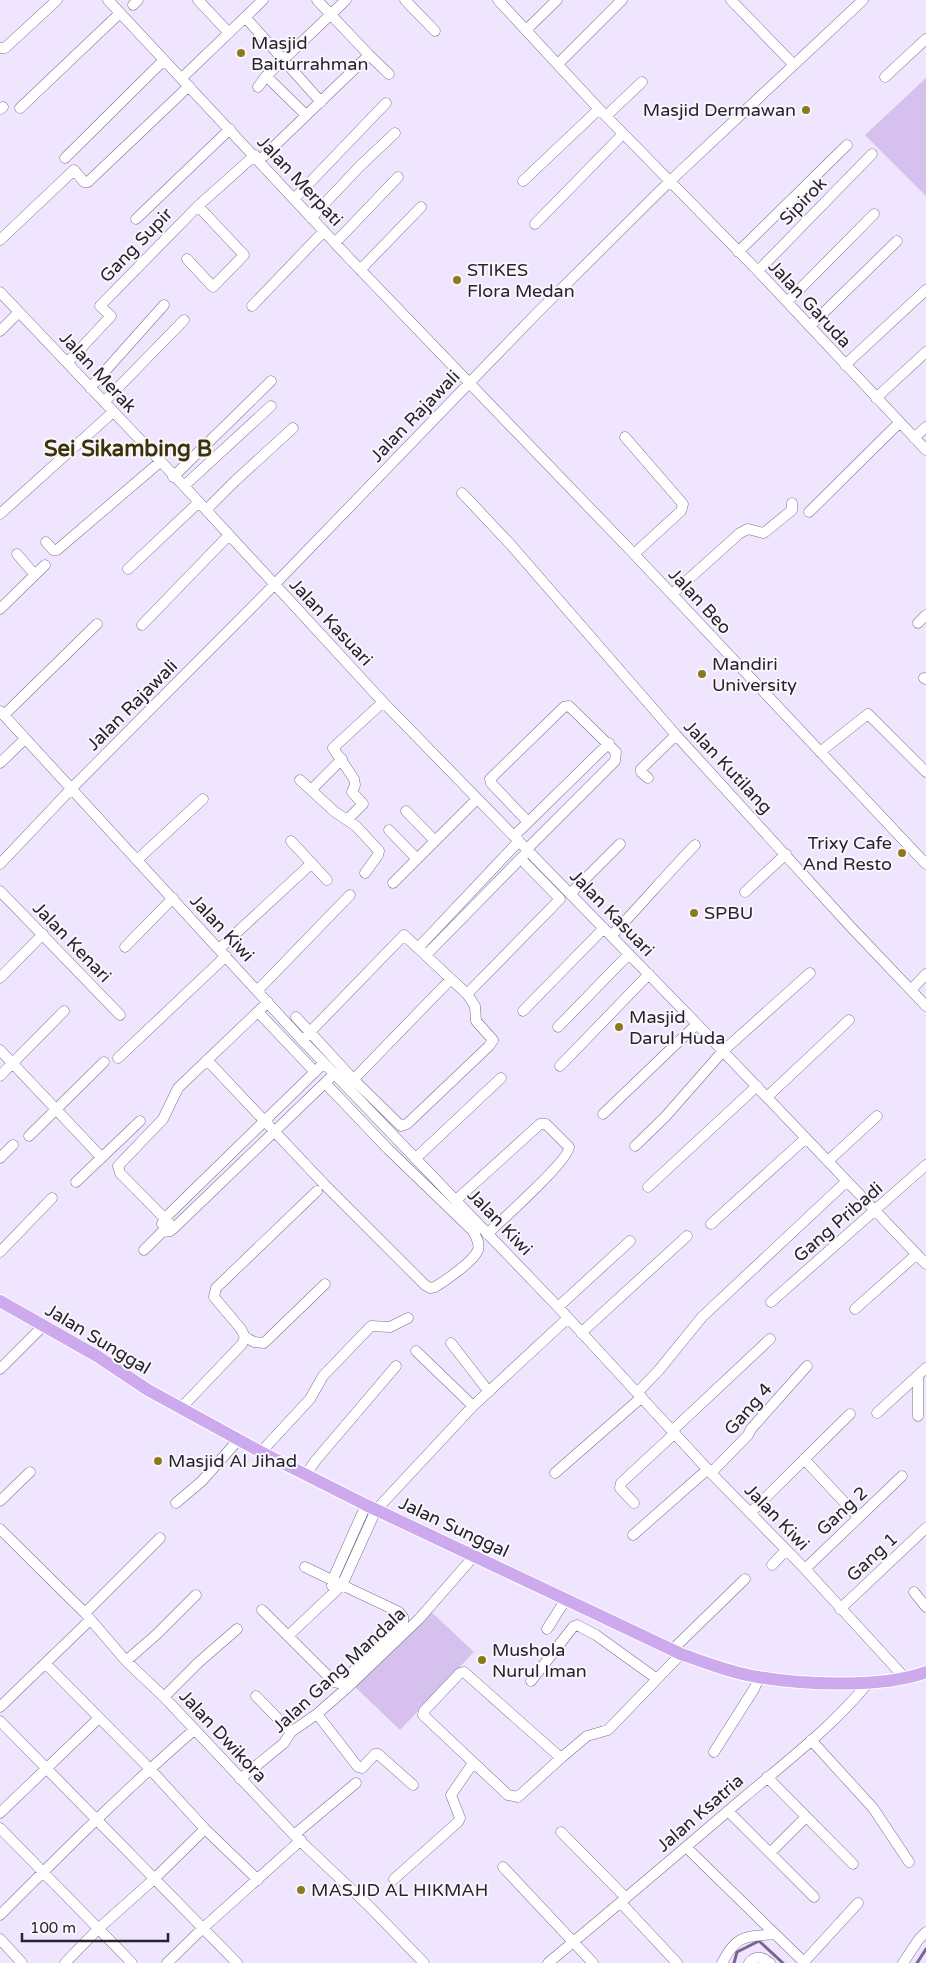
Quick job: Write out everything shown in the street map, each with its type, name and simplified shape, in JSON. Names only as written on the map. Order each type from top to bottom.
[{"type":"main road","name":"Jalan Sunggal","points":[[0,1301],[97,1356],[148,1390],[261,1452],[371,1508],[677,1652],[736,1673],[759,1678],[868,1683],[905,1678],[926,1672]]},
{"type":"street","points":[[0,48],[5,48],[57,0]]},
{"type":"street","name":"Jalan Merpati","points":[[108,0],[164,60],[187,80],[230,129],[259,156],[311,218],[470,383]]},
{"type":"street","points":[[198,0],[229,33]]},
{"type":"street","points":[[0,240],[74,170],[84,182],[88,182],[187,80],[229,33],[263,0]]},
{"type":"street","points":[[317,0],[368,55],[389,74]]},
{"type":"street","points":[[258,87],[282,60],[346,0]]},
{"type":"street","points":[[405,0],[435,31]]},
{"type":"street","name":"Jalan Garuda","points":[[498,0],[527,29],[603,113],[758,271],[926,450]]},
{"type":"street","points":[[527,29],[557,0]]},
{"type":"street","points":[[558,64],[622,0]]},
{"type":"street","points":[[731,0],[794,65]]},
{"type":"street","name":"Jalan Rajawali","points":[[0,864],[71,789],[274,585],[470,383],[499,350],[669,182],[863,0]]},
{"type":"street","points":[[20,108],[120,13]]},
{"type":"street","points":[[245,17],[321,102]]},
{"type":"street","points":[[885,77],[926,39]]},
{"type":"street","name":"Gang Supir","points":[[68,362],[111,316],[100,306],[198,206],[306,116],[368,55]]},
{"type":"street","points":[[65,158],[164,60]]},
{"type":"street","points":[[266,76],[306,116]]},
{"type":"street","points":[[523,181],[642,82]]},
{"type":"street","points":[[294,199],[386,103]]},
{"type":"street","points":[[136,219],[230,129]]},
{"type":"street","points":[[311,218],[360,166],[395,133]]},
{"type":"street","points":[[536,224],[623,134]]},
{"type":"street","points":[[738,252],[847,145]]},
{"type":"street","name":"Sipirok","points":[[758,271],[872,154]]},
{"type":"street","points":[[335,243],[398,177]]},
{"type":"street","points":[[187,259],[213,286],[244,255],[198,206]]},
{"type":"street","points":[[360,270],[421,207]]},
{"type":"street","points":[[787,302],[874,214]]},
{"type":"street","points":[[252,306],[324,231]]},
{"type":"street","points":[[810,326],[897,241]]},
{"type":"street","points":[[845,365],[926,290]]},
{"type":"street","name":"Jalan Merak","points":[[0,292],[199,502],[274,585]]},
{"type":"street","points":[[90,388],[164,305]]},
{"type":"street","points":[[0,331],[19,312]]},
{"type":"street","points":[[104,402],[184,320]]},
{"type":"street","points":[[876,398],[926,352]]},
{"type":"street","points":[[174,477],[271,381]]},
{"type":"street","name":"Jalan Beo","points":[[470,383],[926,864]]},
{"type":"street","points":[[184,486],[271,406]]},
{"type":"street","points":[[0,514],[113,412]]},
{"type":"street","points":[[809,512],[900,424]]},
{"type":"street","points":[[914,438],[926,427]]},
{"type":"street","points":[[206,510],[293,428]]},
{"type":"street","points":[[625,437],[683,504],[681,511],[634,554]]},
{"type":"street","points":[[46,542],[53,550],[57,550],[160,462]]},
{"type":"street","name":"Jalan Kutilang","points":[[462,493],[511,545],[676,735],[926,1006]]},
{"type":"street","points":[[128,569],[199,502]]},
{"type":"street","points":[[672,594],[740,533],[748,529],[765,532],[792,510],[792,503]]},
{"type":"street","points":[[142,625],[229,535]]},
{"type":"street","points":[[16,554],[35,574]]},
{"type":"street","points":[[0,609],[45,565]]},
{"type":"street","name":"Jalan Kasuari","points":[[274,585],[383,702],[630,954],[877,1210],[926,1264]]},
{"type":"street","points":[[918,623],[926,615]]},
{"type":"street","points":[[2,713],[97,624]]},
{"type":"street","points":[[346,820],[363,804],[352,792],[355,785],[354,779],[333,748],[383,702]]},
{"type":"street","points":[[426,955],[615,761],[616,752],[609,744],[566,705],[490,777],[491,784],[528,822]]},
{"type":"street","name":"Jalan Kiwi","points":[[2,713],[268,1002],[306,1036],[324,1063],[334,1074],[350,1083],[416,1158],[558,1306],[581,1333],[905,1678]]},
{"type":"street","points":[[820,752],[868,714],[926,772]]},
{"type":"street","points":[[648,778],[640,769],[676,735]]},
{"type":"street","points":[[0,764],[26,739]]},
{"type":"street","points":[[419,947],[517,838],[528,822],[609,744]]},
{"type":"street","points":[[311,790],[342,759]]},
{"type":"street","points":[[300,780],[335,812],[356,826],[379,852],[365,873]]},
{"type":"street","points":[[393,883],[477,798]]},
{"type":"street","points":[[138,860],[203,799]]},
{"type":"street","points":[[406,811],[434,841]]},
{"type":"street","points":[[389,830],[417,859]]},
{"type":"street","points":[[292,841],[327,880]]},
{"type":"street","points":[[570,894],[620,844]]},
{"type":"street","points":[[523,1012],[607,932],[652,894],[663,879],[695,845]]},
{"type":"street","points":[[745,892],[786,854]]},
{"type":"street","points":[[467,994],[560,899],[521,859]]},
{"type":"street","points":[[118,1058],[312,863]]},
{"type":"street","name":"Jalan Kenari","points":[[0,891],[44,934],[120,1015]]},
{"type":"street","points":[[258,990],[350,895]]},
{"type":"street","points":[[125,947],[173,898]]},
{"type":"street","points":[[0,978],[44,934]]},
{"type":"street","points":[[296,1017],[306,1036],[350,1083],[401,1126],[407,1124],[490,1046],[493,1040],[476,1021],[475,1006],[467,994],[450,980],[404,934],[306,1036]]},
{"type":"street","points":[[558,1028],[630,954]]},
{"type":"street","points":[[635,1146],[665,1117],[723,1052],[810,973]]},
{"type":"street","points":[[560,1066],[649,974]]},
{"type":"street","points":[[911,990],[926,974]]},
{"type":"street","points":[[350,1083],[450,980]]},
{"type":"street","points":[[174,1228],[120,1173],[119,1162],[163,1119],[174,1092],[268,1002]]},
{"type":"street","points":[[0,1076],[64,1011]]},
{"type":"street","points":[[258,1012],[315,1072]]},
{"type":"street","points":[[767,1097],[849,1020]]},
{"type":"street","points":[[603,1114],[697,1024]]},
{"type":"street","points":[[0,1050],[101,1157]]},
{"type":"street","points":[[207,1060],[274,1132],[425,1285],[430,1288],[435,1287],[465,1264],[478,1251],[479,1241],[473,1231],[388,1149],[326,1083]]},
{"type":"street","points":[[29,1136],[104,1062]]},
{"type":"street","points":[[162,1232],[161,1228],[164,1218],[324,1063]]},
{"type":"street","points":[[144,1250],[162,1232],[170,1231],[174,1228],[334,1074]]},
{"type":"street","points":[[416,1158],[501,1078]]},
{"type":"street","points":[[648,1187],[757,1086]]},
{"type":"street","points":[[828,1161],[877,1116]]},
{"type":"street","points":[[76,1182],[140,1121]]},
{"type":"street","points":[[456,1200],[540,1124],[546,1124],[569,1147],[568,1154],[546,1178],[487,1234]]},
{"type":"street","points":[[711,1224],[806,1138]]},
{"type":"street","points":[[0,1158],[13,1145]]},
{"type":"street","name":"Gang Pribadi","points":[[771,1302],[926,1165]]},
{"type":"street","points":[[555,1472],[640,1395],[702,1316],[847,1181]]},
{"type":"street","points":[[317,1191],[216,1288],[214,1297],[241,1328],[245,1337],[254,1342],[264,1343],[324,1284]]},
{"type":"street","points":[[0,1252],[52,1198]]},
{"type":"street","points":[[581,1333],[687,1236]]},
{"type":"street","points":[[558,1306],[630,1241]]},
{"type":"street","points":[[855,1309],[917,1254]]},
{"type":"street","points":[[261,1452],[310,1399],[323,1376],[371,1326],[390,1326],[408,1318]]},
{"type":"street","points":[[288,1636],[332,1592],[371,1508],[473,1406],[568,1318]]},
{"type":"street","points":[[0,1369],[44,1325]]},
{"type":"street","points":[[181,1408],[242,1344],[245,1337]]},
{"type":"street","points":[[634,1503],[620,1488],[621,1483],[770,1340]]},
{"type":"street","points":[[452,1342],[489,1392]]},
{"type":"street","points":[[416,1351],[473,1406]]},
{"type":"street","points":[[306,1474],[396,1366]]},
{"type":"street","name":"Gang 4","points":[[634,1535],[710,1471],[748,1435],[751,1429],[807,1366]]},
{"type":"street","points":[[877,1413],[926,1368]]},
{"type":"street","points":[[918,1375],[918,1416]]},
{"type":"street","points":[[750,1513],[850,1414]]},
{"type":"street","points":[[176,1503],[202,1480],[239,1439]]},
{"type":"street","points":[[804,1459],[858,1518]]},
{"type":"street","points":[[0,1501],[30,1472]]},
{"type":"street","name":"Gang 2","points":[[805,1570],[902,1476]]},
{"type":"street","name":"Gang 1","points":[[840,1609],[926,1528]]},
{"type":"street","name":"Jalan Dwikora","points":[[0,1529],[88,1617],[126,1661],[164,1698],[240,1779],[424,1963]]},
{"type":"street","points":[[0,1707],[46,1664],[160,1538]]},
{"type":"street","points":[[772,1565],[786,1550]]},
{"type":"street","name":"Jalan Gang Mandala","points":[[240,1779],[284,1743],[292,1732],[317,1714],[349,1686],[419,1619],[475,1556]]},
{"type":"street","points":[[262,1610],[334,1682],[338,1683],[343,1681],[403,1623],[403,1617],[399,1612],[306,1567]]},
{"type":"street","points":[[561,1758],[464,1672],[460,1673],[424,1711],[423,1715],[508,1795],[521,1796],[587,1736],[608,1730],[657,1680],[677,1652],[745,1579]]},
{"type":"street","points":[[914,1592],[926,1607]]},
{"type":"street","points":[[126,1661],[157,1634],[196,1595]]},
{"type":"street","points":[[547,1629],[566,1599]]},
{"type":"street","points":[[531,1681],[575,1625],[596,1635],[657,1680]]},
{"type":"street","points":[[164,1698],[199,1662],[237,1629]]},
{"type":"street","points":[[46,1664],[150,1769],[205,1829],[258,1880]]},
{"type":"street","points":[[714,1752],[759,1678]]},
{"type":"street","name":"Jalan Ksatria","points":[[548,1963],[811,1740],[850,1704],[868,1683]]},
{"type":"street","points":[[256,1696],[292,1732]]},
{"type":"street","points":[[317,1714],[358,1767],[362,1768],[375,1754],[378,1754],[413,1785]]},
{"type":"street","points":[[0,1813],[99,1718]]},
{"type":"street","points":[[0,1721],[237,1963]]},
{"type":"street","points":[[0,1915],[96,1819],[194,1730]]},
{"type":"street","points":[[811,1740],[873,1808],[909,1862]]},
{"type":"street","points":[[394,1879],[458,1822],[460,1818],[451,1796],[473,1763]]},
{"type":"street","points":[[768,1777],[853,1864]]},
{"type":"street","points":[[167,1963],[202,1929],[258,1880],[298,1837],[356,1783]]},
{"type":"street","points":[[728,1811],[814,1897]]},
{"type":"street","points":[[770,1853],[806,1817]]},
{"type":"street","points":[[0,1828],[132,1963]]},
{"type":"street","points":[[65,1963],[98,1929],[154,1879],[205,1829]]},
{"type":"street","points":[[561,1832],[676,1963]]},
{"type":"street","points":[[686,1847],[804,1962],[858,1903]]},
{"type":"street","points":[[504,1867],[593,1963]]},
{"type":"street","points":[[903,1963],[926,1932]]},
{"type":"street","points":[[722,1963],[735,1942],[744,1937],[775,1934]]},
{"type":"street","points":[[0,1939],[22,1963]]},
{"type":"street","points":[[749,1963],[752,1959],[758,1957],[765,1958],[770,1963]]},
{"type":"shaded area","points":[[926,78],[926,196],[865,135]]},
{"type":"shaded area","points":[[426,1607],[474,1652],[400,1730],[352,1684]]},
{"type":"waterway","points":[[734,1963],[737,1952],[759,1941],[783,1963]]},
{"type":"waterway","points":[[917,1963],[926,1949]]},
{"type":"place","name":"Masjid Baiturrahman","points":[[241,53]]},
{"type":"place","name":"Masjid Dermawan","points":[[806,110]]},
{"type":"place","name":"STIKES Flora Medan","points":[[457,280]]},
{"type":"place","name":"Mandiri University","points":[[702,674]]},
{"type":"place","name":"Trixy Cafe And Resto","points":[[902,853]]},
{"type":"place","name":"SPBU","points":[[694,913]]},
{"type":"place","name":"Masjid Darul Huda","points":[[619,1027]]},
{"type":"place","name":"Masjid Al Jihad","points":[[158,1461]]},
{"type":"place","name":"Mushola Nurul Iman","points":[[482,1660]]},
{"type":"place","name":"MASJID AL HIKMAH","points":[[301,1890]]},
{"type":"district","name":"Sei Sikambing B","points":[[128,448]]}]
